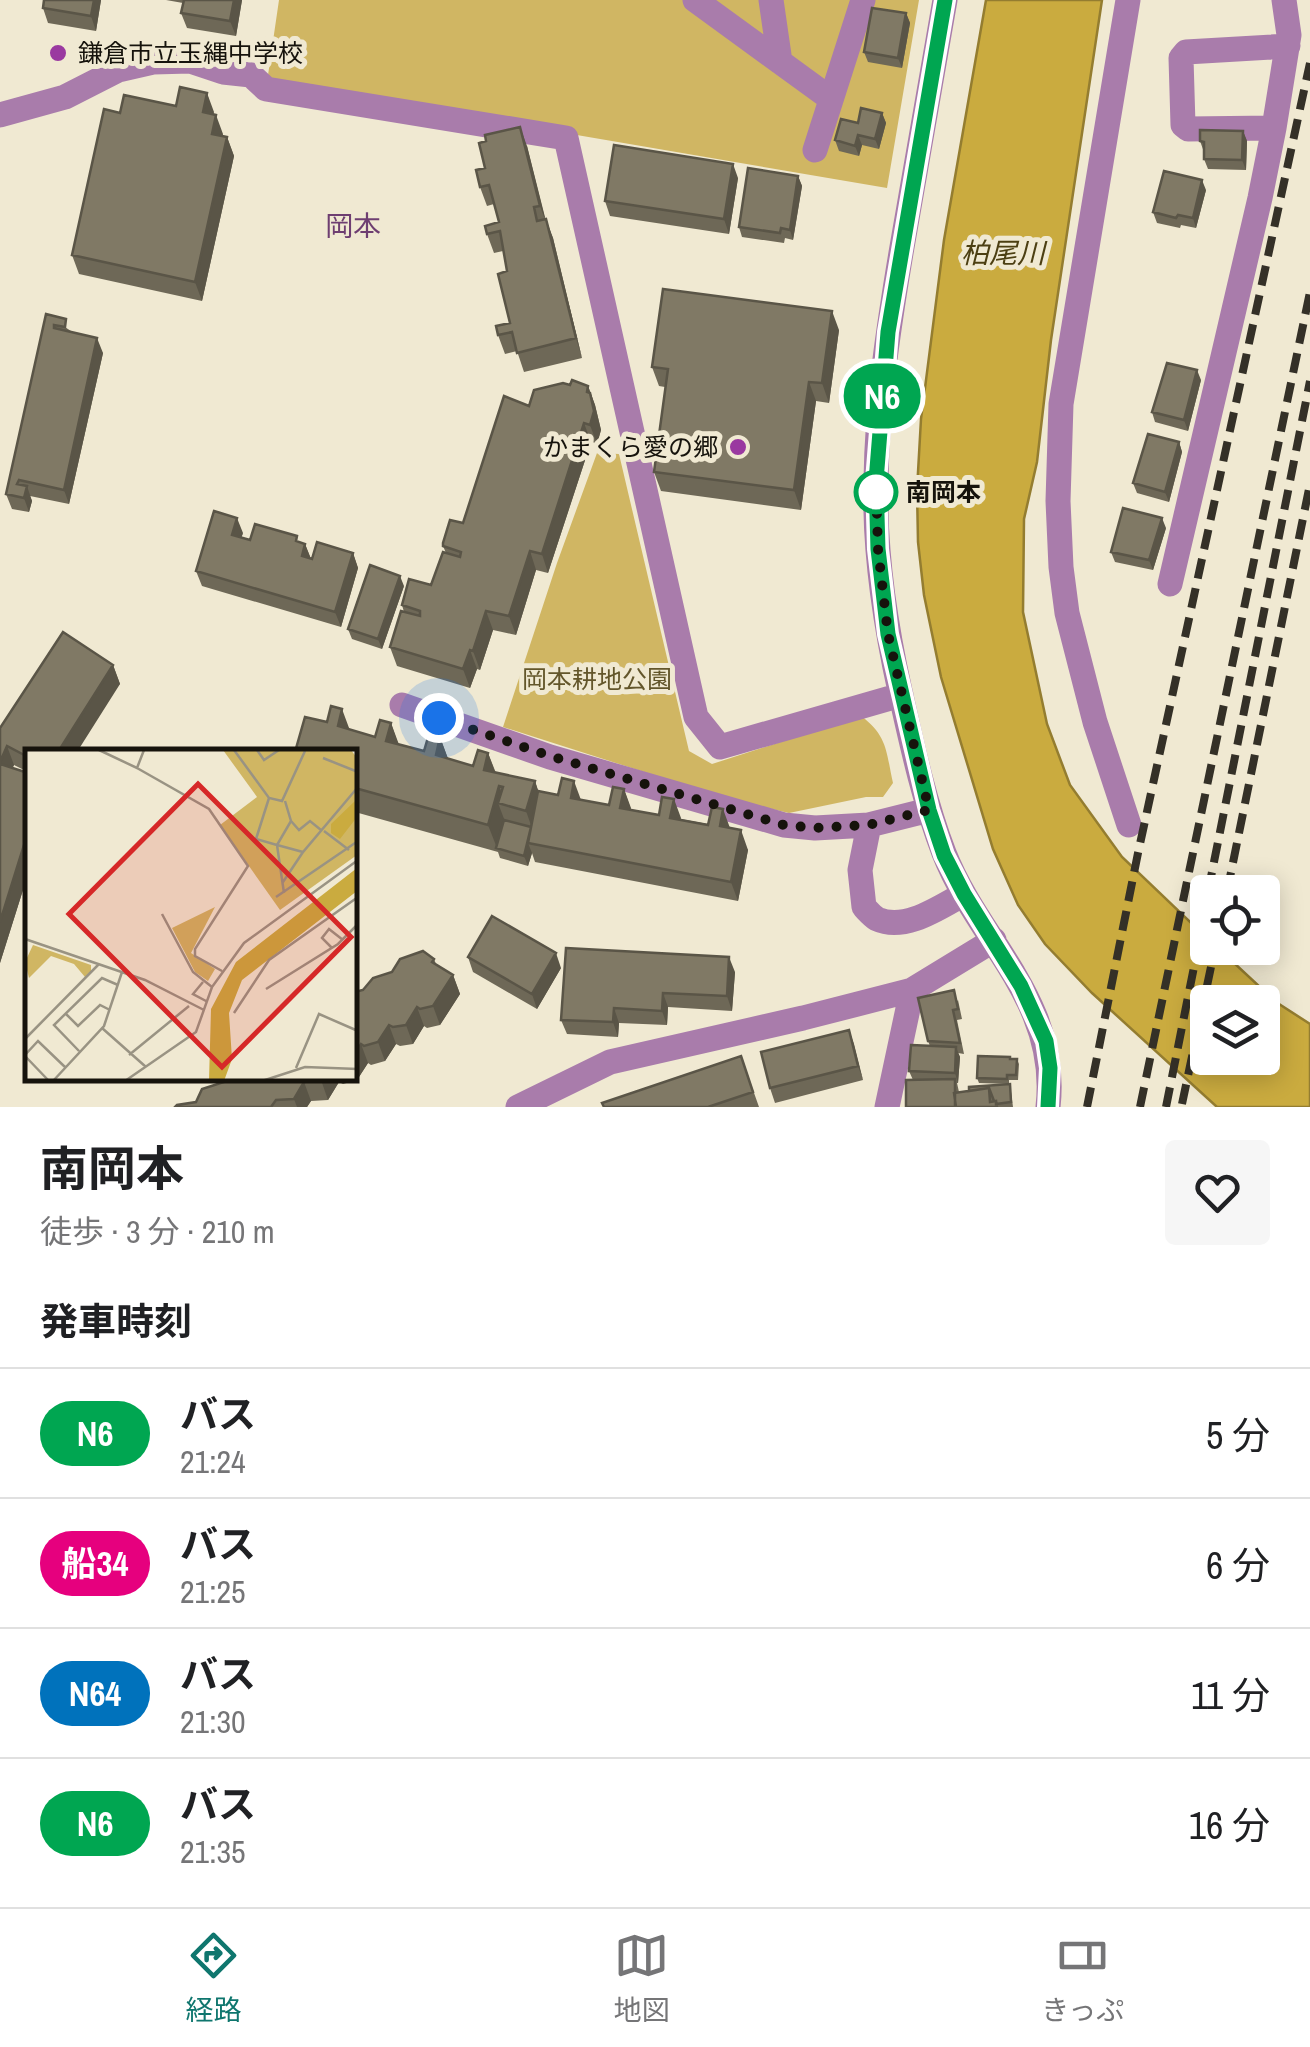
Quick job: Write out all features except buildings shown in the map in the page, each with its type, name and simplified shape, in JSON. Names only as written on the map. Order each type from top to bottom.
[{"type":"street","points":[[695,0],[831,99]]},
{"type":"street","points":[[770,0],[780,62]]},
{"type":"street","points":[[815,150],[862,0]]},
{"type":"street","points":[[945,0],[888,332],[876,481],[878,549],[888,634],[929,810],[944,855],[1021,986],[1046,1041],[1050,1068],[1048,1107]]},
{"type":"street","points":[[1128,0],[1062,404],[1058,501],[1060,567],[1067,613],[1094,722],[1129,825]]},
{"type":"street","points":[[1170,584],[1274,128],[1289,35],[1284,0]]},
{"type":"street","points":[[1274,128],[1188,129],[1183,125],[1181,58],[1186,52],[1288,46]]},
{"type":"street","points":[[0,115],[65,97],[118,70],[153,62],[190,62],[251,76],[266,90],[566,138],[696,717],[720,747],[901,694]]},
{"type":"street","points":[[402,705],[567,762],[784,825],[868,825],[929,810]]},
{"type":"street","points":[[868,825],[860,870],[864,908],[877,919],[902,922],[964,894]]},
{"type":"street","points":[[518,1107],[610,1062],[912,990],[994,940]]},
{"type":"street","points":[[887,1107],[912,990]]},
{"type":"green space","points":[[279,0],[919,0],[887,188],[267,82]]},
{"type":"green space","name":"岡本耕地公園","points":[[597,453],[619,454],[689,751],[712,764],[861,716],[881,738],[887,753],[893,783],[883,797],[789,813],[732,800],[503,727]]},
{"type":"water","name":"柏尾川","points":[[986,0],[1102,0],[1051,340],[1037,462],[1024,519],[1023,612],[1047,724],[1070,785],[1122,857],[1190,922],[1190,965],[1236,965],[1258,985],[1190,985],[1190,1075],[1280,1075],[1280,1005],[1310,1024],[1310,1107],[1217,1107],[1092,993],[1045,944],[1018,905],[993,849],[941,677],[924,595],[917,490],[921,419],[944,240]]},
{"type":"railway","points":[[1087,1107],[1138,853],[1310,63]]},
{"type":"railway","points":[[1140,1107],[1310,292]]},
{"type":"railway","points":[[1211,875],[1310,381]]},
{"type":"railway","points":[[1230,875],[1310,484]]},
{"type":"railway","points":[[1166,1107],[1194,965]]},
{"type":"railway","points":[[1182,1104],[1211,965]]},
{"type":"bus line","name":"N6","points":[[945,0],[888,332],[876,481],[878,549],[888,634],[929,810],[944,855],[1021,986],[1046,1041],[1050,1068],[1048,1107]]},
{"type":"place","name":"鎌倉市立玉縄中学校","points":[[58,53]]},
{"type":"place","name":"かまくら愛の郷","points":[[738,447]]},
{"type":"place","name":"南岡本","points":[[876,492]]},
{"type":"district","name":"岡本","points":[[353,226]]},
{"type":"route","points":[[439,718],[550,756],[784,825],[868,825],[929,810],[888,634],[878,549],[876,481],[876,492]]}]
